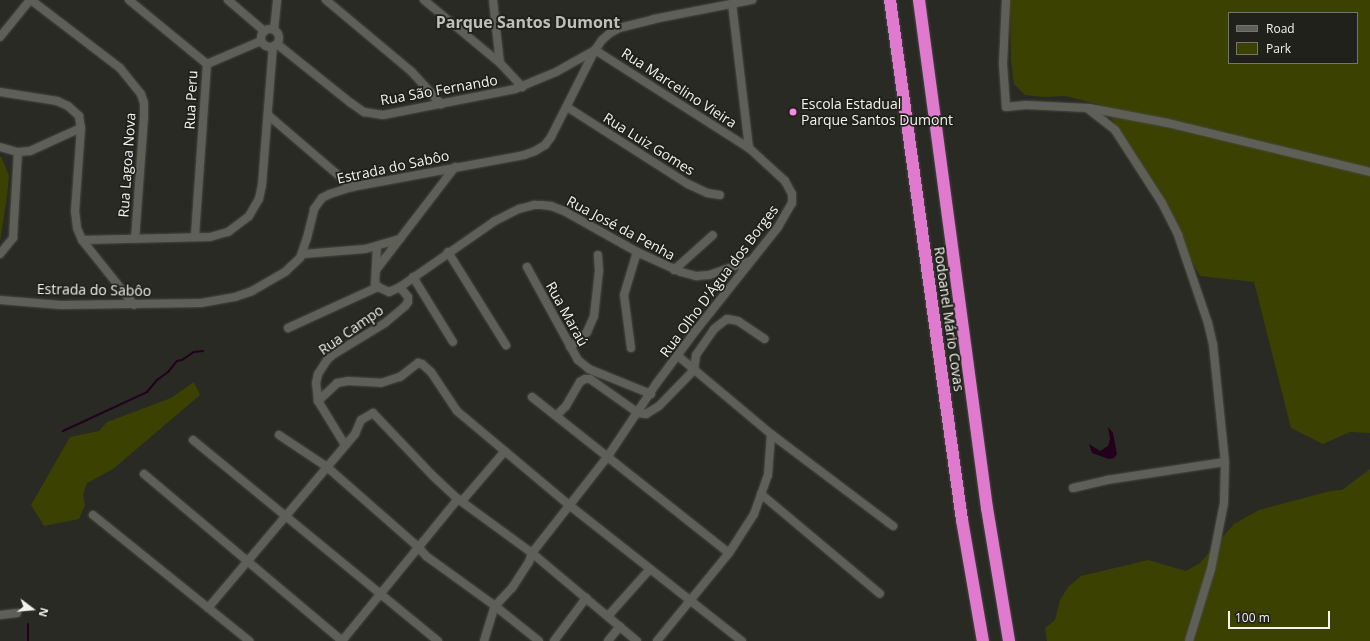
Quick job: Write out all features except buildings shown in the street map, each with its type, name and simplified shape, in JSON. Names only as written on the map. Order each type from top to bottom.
[{"type":"highway","name":"Rodoanel Mário Covas","points":[[890,0],[962,520],[983,641]]},
{"type":"highway","name":"Rodoanel Mário Covas","points":[[919,0],[987,508],[1009,641]]},
{"type":"street","points":[[0,37],[30,0]]},
{"type":"street","name":"Rua Lagoa Nova","points":[[30,0],[120,68],[141,94],[144,103],[144,117],[135,238]]},
{"type":"street","name":"Rua Peru","points":[[129,0],[207,64],[195,237]]},
{"type":"street","points":[[228,0],[264,31]]},
{"type":"street","points":[[274,30],[277,0]]},
{"type":"street","points":[[326,0],[411,72],[441,104]]},
{"type":"street","points":[[424,0],[500,63],[522,87]]},
{"type":"street","points":[[493,0],[500,63]]},
{"type":"street","name":"Estrada do Sabôo","points":[[0,300],[61,305],[134,305],[201,303],[235,297],[252,290],[286,271],[295,264],[303,254],[310,222],[318,203],[330,194],[352,187],[524,155],[535,151],[545,145],[551,137],[595,50],[606,36],[619,28],[749,0]]},
{"type":"street","points":[[1006,0],[1003,64],[1006,107],[1026,105],[1087,108],[1168,123],[1370,172]]},
{"type":"street","points":[[732,4],[748,148]]},
{"type":"street","points":[[82,240],[220,235],[237,227],[254,209],[259,199],[262,185],[275,45],[279,36],[274,30],[269,29],[264,31],[261,36],[261,41]]},
{"type":"street","points":[[207,64],[261,41]]},
{"type":"street","points":[[261,41],[266,46],[275,45]]},
{"type":"street","name":"Rua São Fernando","points":[[275,45],[364,112],[383,115],[522,87],[556,72],[595,50]]},
{"type":"street","name":"Rua Marcelino Vieira","points":[[595,50],[748,148]]},
{"type":"street","points":[[0,92],[44,98],[68,106],[79,116],[81,128],[75,219],[79,234],[82,240],[134,305]]},
{"type":"street","name":"Rua Luiz Gomes","points":[[567,107],[698,190],[720,195]]},
{"type":"street","points":[[1087,108],[1115,130],[1162,203],[1178,236],[1199,293],[1213,344],[1225,462],[1224,503],[1211,569],[1189,641]]},
{"type":"street","points":[[268,115],[352,187]]},
{"type":"street","points":[[0,147],[18,152],[30,152],[81,128]]},
{"type":"street","name":"Rua Olho D'Água dos Borges","points":[[495,606],[512,588],[532,553],[608,456],[697,329],[786,216],[792,203],[792,194],[785,181],[748,148]]},
{"type":"street","points":[[0,254],[13,238],[18,152]]},
{"type":"street","points":[[376,270],[455,167]]},
{"type":"street","name":"Rua José da Penha","points":[[378,288],[389,292],[400,287],[448,252],[495,221],[519,209],[534,205],[551,206],[564,211],[637,252],[674,270],[696,276],[710,275],[750,261]]},
{"type":"street","points":[[674,270],[713,235]]},
{"type":"street","points":[[303,254],[347,251],[377,246],[400,240]]},
{"type":"street","points":[[288,328],[378,288],[375,283],[377,246]]},
{"type":"street","points":[[448,252],[506,345]]},
{"type":"street","points":[[631,348],[624,295],[637,252]]},
{"type":"street","points":[[570,347],[587,332],[594,316],[599,271],[598,255]]},
{"type":"street","name":"Rua Maraú","points":[[527,267],[578,360],[589,368],[651,394]]},
{"type":"street","points":[[414,277],[453,342]]},
{"type":"street","name":"Rua Campo","points":[[318,400],[316,383],[321,367],[334,354],[385,323],[405,306],[408,302],[408,297],[400,287]]},
{"type":"street","points":[[556,416],[566,406],[580,382],[585,379],[590,379],[638,413],[646,414],[659,406],[694,370],[696,355],[714,329],[727,319],[738,321],[765,339]]},
{"type":"street","points":[[678,356],[771,434],[893,526]]},
{"type":"street","points":[[345,445],[318,400],[337,383],[348,381],[381,382],[400,377],[418,363],[422,364],[431,372],[457,411],[570,505],[742,641]]},
{"type":"street","points":[[532,397],[729,552]]},
{"type":"street","points":[[208,608],[284,516],[355,434],[361,420],[373,413],[433,476],[460,500],[532,553],[637,641]]},
{"type":"street","points":[[657,641],[729,552],[754,514],[768,475],[771,434]]},
{"type":"street","points":[[278,435],[326,467],[418,547],[426,556],[495,606],[538,641]]},
{"type":"street","points":[[193,440],[438,641]]},
{"type":"street","points":[[144,474],[342,641],[418,547],[505,450]]},
{"type":"street","points":[[1073,488],[1107,480],[1225,462]]},
{"type":"street","points":[[761,494],[880,594]]},
{"type":"street","points":[[94,515],[249,641]]},
{"type":"street","points":[[608,616],[650,569]]},
{"type":"street","points":[[554,641],[586,598]]},
{"type":"street","points":[[484,641],[495,606]]},
{"type":"street","points":[[0,615],[17,613]]},
{"type":"street","points":[[608,641],[620,626]]},
{"type":"green space","points":[[1010,0],[1370,0],[1370,433],[1350,432],[1323,444],[1291,428],[1254,282],[1200,276],[1110,116],[1101,105],[1065,96],[1043,97],[1025,95],[1014,84],[1011,61]]},
{"type":"green space","points":[[0,156],[9,176],[0,242]]},
{"type":"green space","points":[[194,382],[200,395],[113,469],[87,483],[83,495],[85,505],[79,519],[44,526],[31,505],[70,437],[99,431],[107,422],[171,398]]},
{"type":"green space","points":[[1370,469],[1370,641],[1047,641],[1045,628],[1055,620],[1060,600],[1068,587],[1081,576],[1148,560],[1186,571],[1200,563],[1234,524],[1259,510],[1330,491],[1342,490]]},
{"type":"shaded area","points":[[1108,427],[1113,433],[1117,454],[1114,458],[1109,459],[1092,453],[1089,444],[1100,451],[1108,446],[1110,439]]},
{"type":"waterway","points":[[63,431],[147,392],[177,361],[182,360],[194,352],[203,351]]},
{"type":"waterway","points":[[28,624],[28,641]]},
{"type":"place","name":"Escola Estadual Parque Santos Dumont","points":[[793,112]]},
{"type":"district","name":"Parque Santos Dumont","points":[[528,22]]}]
